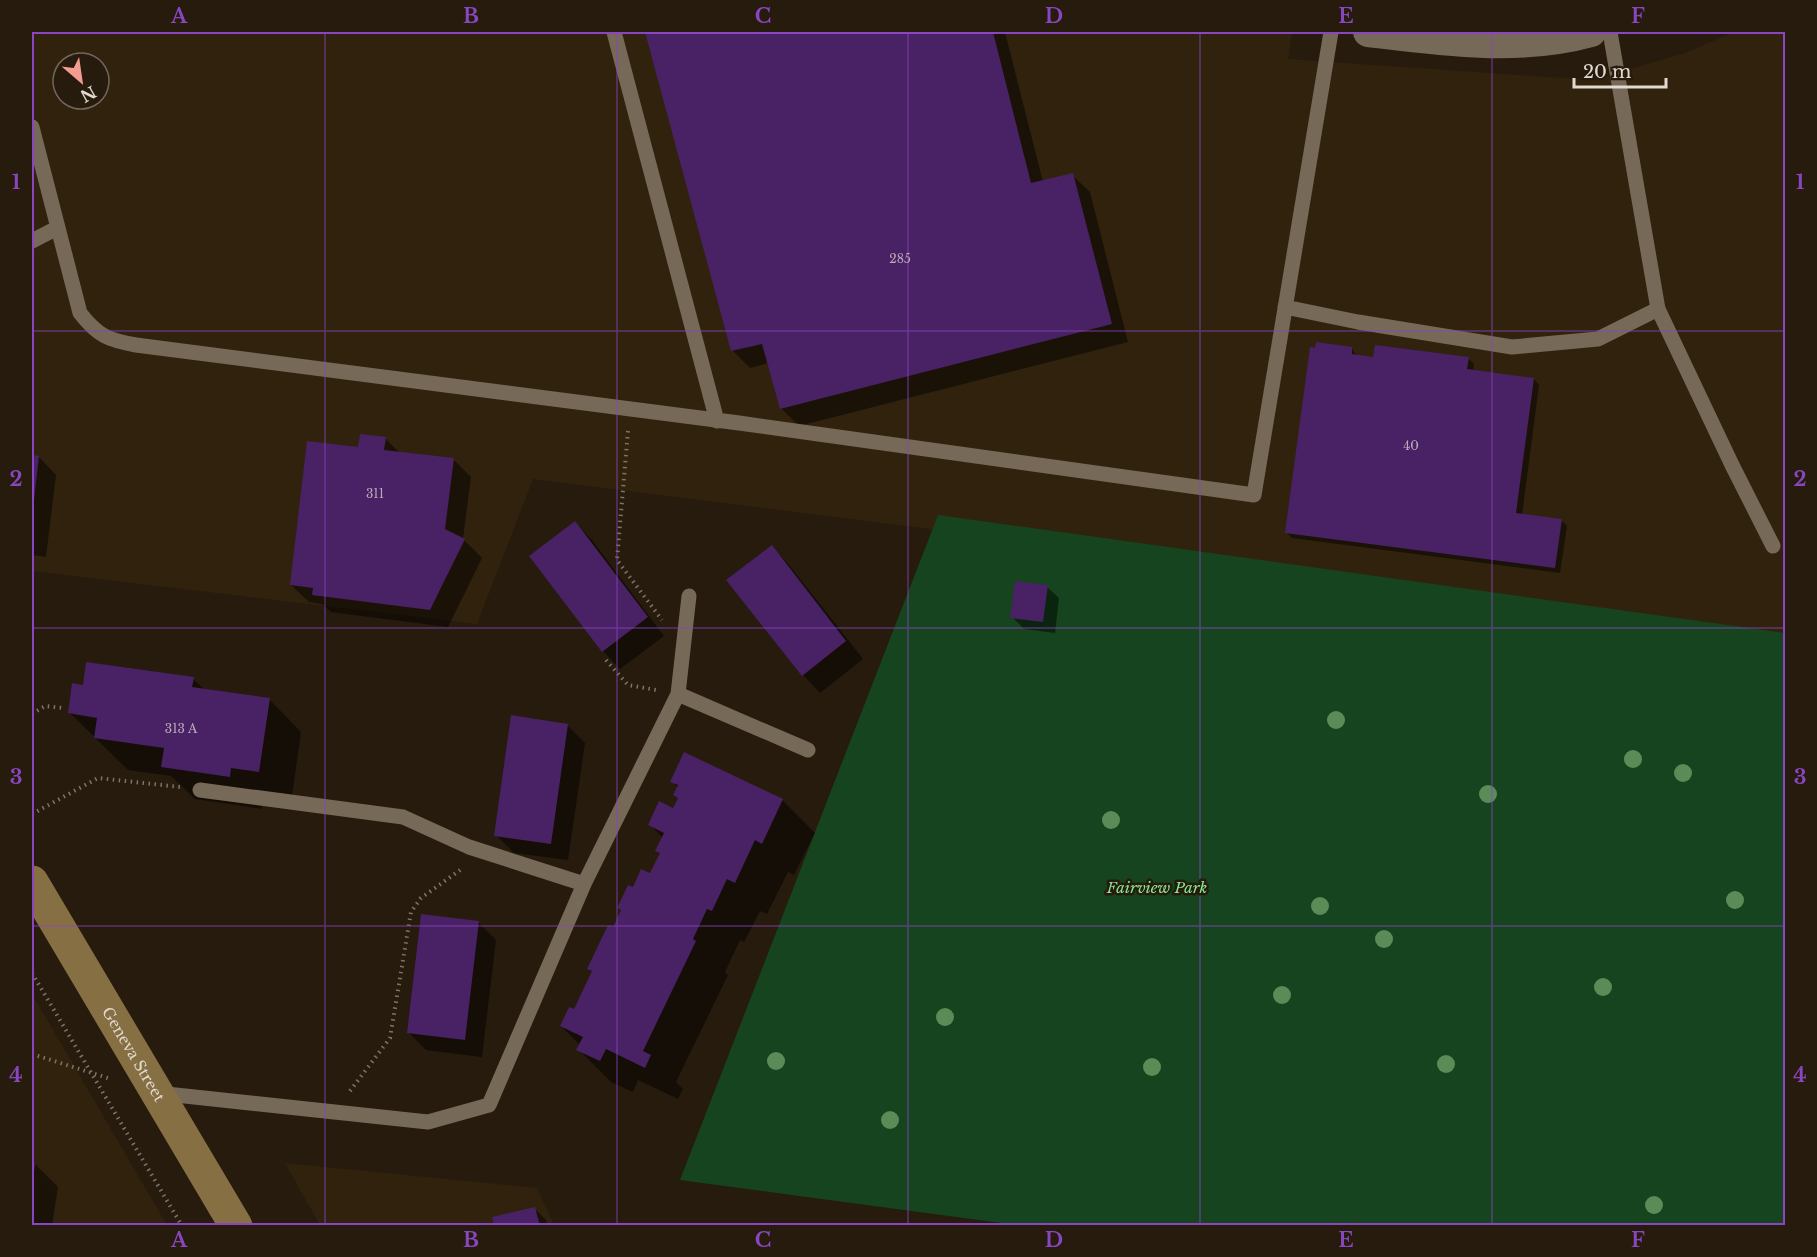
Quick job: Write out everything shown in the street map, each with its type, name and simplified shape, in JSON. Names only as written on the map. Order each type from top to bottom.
[{"type":"main road","name":"Geneva Street","points":[[32,882],[236,1226]]},
{"type":"street","points":[[1368,32],[1501,44],[1568,38],[1591,32]]},
{"type":"lane","points":[[614,32],[717,421]]},
{"type":"lane","points":[[32,127],[80,313],[93,330],[110,340],[1254,495],[1331,32]]},
{"type":"lane","points":[[1610,32],[1658,309],[1773,546]]},
{"type":"lane","points":[[32,241],[57,228]]},
{"type":"lane","points":[[1285,307],[1358,322],[1512,347],[1598,339],[1658,309]]},
{"type":"lane","points":[[157,1093],[428,1122],[489,1105],[584,884],[678,694],[689,596]]},
{"type":"lane","points":[[678,694],[808,750]]},
{"type":"lane","points":[[200,790],[403,817],[469,847],[584,884]]},
{"type":"path","points":[[630,410],[616,560],[683,647]]},
{"type":"path","points":[[606,660],[628,685],[678,694]]},
{"type":"path","points":[[32,714],[45,706],[63,708]]},
{"type":"path","points":[[32,814],[98,778],[200,790]]},
{"type":"path","points":[[332,1112],[372,1064],[390,1038],[411,912],[421,898],[485,852]]},
{"type":"path","points":[[32,973],[182,1226]]},
{"type":"path","points":[[32,1054],[91,1073]]},
{"type":"shaded area","points":[[32,32],[1292,32],[1288,59],[1592,80],[1685,53],[1734,32],[1785,32],[1785,633],[1280,573],[533,479],[477,624],[32,571]]},
{"type":"shaded area","points":[[32,994],[167,1225],[32,1225]]},
{"type":"shaded area","points":[[285,1163],[537,1188],[554,1225],[320,1225]]},
{"type":"green space","name":"Fairview Park","points":[[938,515],[1785,633],[1785,1225],[1023,1226],[680,1180]]},
{"type":"building","points":[[645,32],[993,32],[1031,183],[1073,173],[1112,324],[780,409],[762,344],[731,351]]},
{"type":"building","points":[[1316,342],[1352,347],[1352,354],[1373,357],[1375,345],[1469,357],[1467,369],[1534,378],[1516,513],[1562,519],[1555,568],[1285,533],[1310,347],[1315,348]]},
{"type":"building","points":[[360,434],[386,437],[384,450],[454,458],[445,529],[465,539],[430,610],[312,595],[313,588],[290,585],[307,441],[358,447]]},
{"type":"building","points":[[32,455],[39,456],[33,509],[32,509]]},
{"type":"building","points":[[575,521],[648,617],[602,652],[529,556]]},
{"type":"building","points":[[772,545],[846,641],[802,676],[726,580]]},
{"type":"building","points":[[1015,581],[1048,585],[1043,622],[1010,618]]},
{"type":"building","points":[[86,662],[194,677],[192,687],[270,698],[259,772],[231,768],[230,777],[161,767],[164,748],[94,738],[97,718],[68,713],[72,683],[83,685]]},
{"type":"building","points":[[511,715],[568,724],[551,844],[494,836]]},
{"type":"building","points":[[684,752],[783,799],[762,844],[755,840],[735,883],[727,879],[712,911],[707,909],[693,939],[696,941],[643,1051],[651,1055],[645,1068],[606,1049],[600,1061],[576,1050],[583,1037],[560,1026],[569,1007],[574,1009],[592,971],[587,969],[608,925],[613,927],[621,910],[617,908],[628,885],[633,887],[641,869],[650,873],[660,853],[655,851],[664,833],[648,825],[659,801],[673,808],[678,798],[673,795],[678,785],[670,782]]},
{"type":"building","points":[[421,914],[479,921],[465,1040],[407,1033]]},
{"type":"building","points":[[32,1162],[35,1163],[33,1181],[32,1181]]},
{"type":"building","points":[[535,1207],[540,1226],[494,1226],[492,1217]]}]
